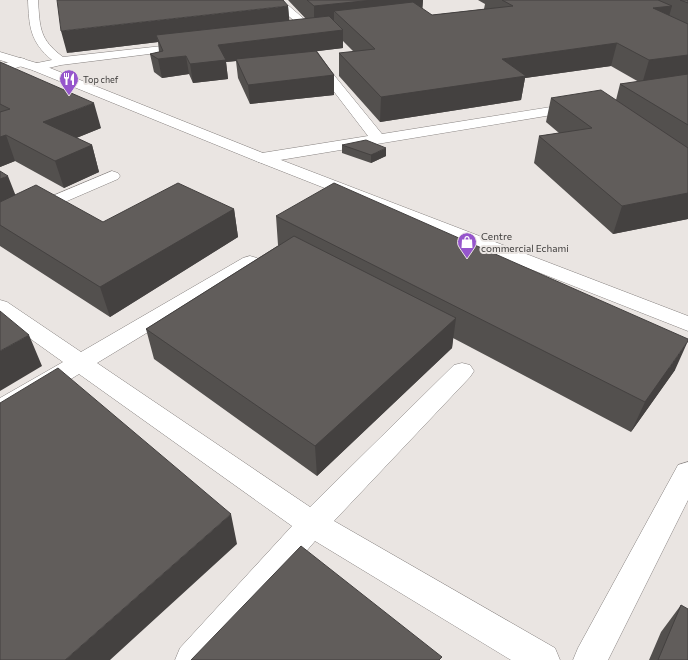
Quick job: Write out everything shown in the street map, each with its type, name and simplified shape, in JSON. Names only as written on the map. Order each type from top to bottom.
[{"type":"street","points":[[33,0],[35,33],[43,46],[61,61]]},
{"type":"street","points":[[276,0],[317,31],[297,34]]},
{"type":"street","points":[[0,69],[203,44]]},
{"type":"street","points":[[0,56],[28,65],[688,324]]},
{"type":"street","points":[[325,72],[379,140]]},
{"type":"street","points":[[262,158],[592,104]]},
{"type":"street","points":[[0,225],[112,176]]},
{"type":"street","points":[[0,410],[250,262]]},
{"type":"street","points":[[0,307],[312,524],[543,660]]},
{"type":"street","points":[[192,660],[312,524],[462,371]]},
{"type":"street","points":[[590,660],[688,473]]},
{"type":"building","points":[[57,0],[283,0],[288,6],[61,31]]},
{"type":"building","points":[[307,0],[373,0],[314,6]]},
{"type":"building","points":[[502,0],[658,0],[672,6],[653,8],[688,24],[688,55],[649,60],[617,43],[502,59],[526,76],[381,97],[339,53],[375,49],[334,11],[413,2],[432,15],[513,6]]},
{"type":"building","points":[[680,0],[688,0],[688,3]]},
{"type":"building","points":[[329,16],[343,30],[218,45],[226,60],[190,64],[186,56],[158,59],[150,54],[163,51],[156,35]]},
{"type":"building","points":[[316,51],[334,75],[248,85],[236,59]]},
{"type":"building","points":[[0,62],[94,103],[43,122],[92,145],[55,161],[6,135],[0,137],[0,112],[10,109],[0,104]]},
{"type":"building","points":[[688,74],[688,125],[620,84]]},
{"type":"building","points":[[601,90],[688,148],[688,193],[622,206],[539,136],[592,128],[551,98]]},
{"type":"building","points":[[366,140],[386,148],[371,155],[342,145]]},
{"type":"building","points":[[0,171],[8,176],[0,179]]},
{"type":"building","points":[[178,183],[234,209],[100,287],[0,225],[0,202],[36,185],[103,222]]},
{"type":"building","points":[[334,183],[688,339],[688,341],[645,402],[276,216]]},
{"type":"building","points":[[294,236],[456,318],[315,446],[146,329]]},
{"type":"building","points":[[0,311],[29,335],[0,351]]},
{"type":"building","points":[[58,368],[231,514],[65,660],[0,660],[0,403]]},
{"type":"building","points":[[301,546],[442,657],[439,660],[191,660]]},
{"type":"building","points":[[681,605],[688,609],[688,660],[658,660]]},
{"type":"place","name":"Top chef","points":[[69,96]]},
{"type":"place","name":"Centre commercial Echami","points":[[467,259]]}]
